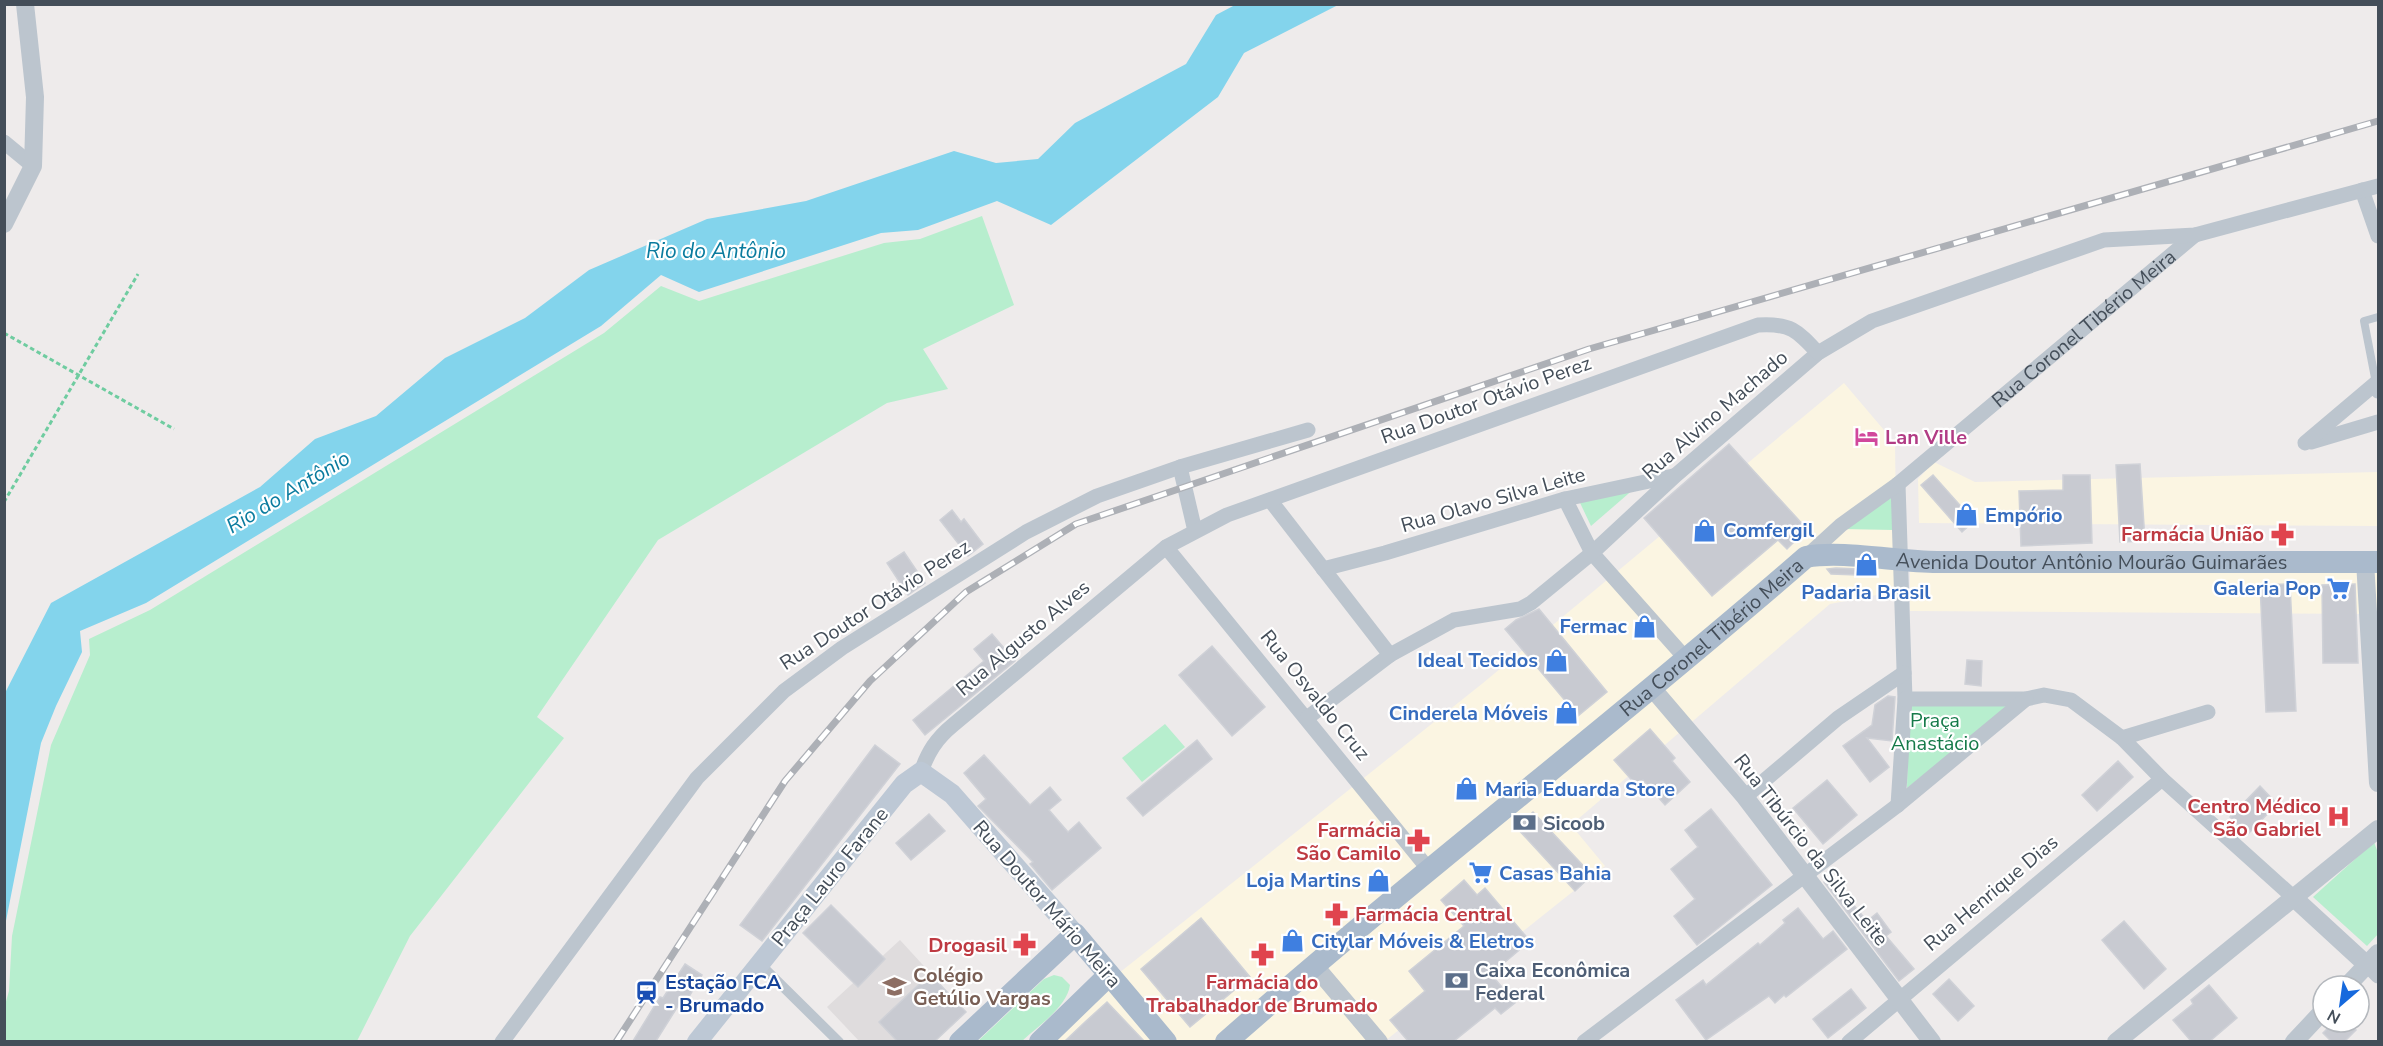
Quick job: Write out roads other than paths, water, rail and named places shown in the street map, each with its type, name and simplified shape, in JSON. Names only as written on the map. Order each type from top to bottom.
[{"type":"main road","name":"Avenida Doutor Antônio Mourão Guimarães","points":[[1806,557],[1821,554],[1900,562],[2372,562]]},
{"type":"main road","name":"Rua Coronel Tibério Meira","points":[[1226,1041],[1314,965],[1688,660],[1806,557]]},
{"type":"main road","name":"Rua Doutor Mário Meira","points":[[921,772],[952,794],[1166,1041]]},
{"type":"main road","name":"Praça Lauro Farane","points":[[697,1041],[904,784],[921,772]]},
{"type":"main road","points":[[960,1041],[1075,934]]},
{"type":"main road","points":[[1040,1041],[1109,975]]},
{"type":"street","points":[[4,224],[33,166],[35,97],[25,4]]},
{"type":"street","points":[[4,142],[33,166]]},
{"type":"street","points":[[2195,235],[2379,186]]},
{"type":"street","points":[[2362,190],[2379,236]]},
{"type":"street","name":"Rua Alvino Machado","points":[[1307,718],[1390,655],[1454,620],[1526,606],[1592,553],[1676,475],[1818,353],[1872,321],[2104,240],[2195,235]]},
{"type":"street","name":"Rua Coronel Tibério Meira","points":[[1806,557],[1841,525],[1898,484],[2195,235]]},
{"type":"street","name":"Rua Doutor Otávio Perez","points":[[1166,547],[1227,515],[1758,325],[1776,324],[1797,330],[1818,353]]},
{"type":"street","points":[[2377,387],[2305,443],[2379,422]]},
{"type":"street","name":"Rua Doutor Otávio Perez","points":[[502,1041],[697,778],[784,691],[842,648],[1026,532],[1097,496],[1180,467],[1308,430]]},
{"type":"street","points":[[1180,467],[1195,531]]},
{"type":"street","name":"Rua Olavo Silva Leite","points":[[1323,568],[1384,553],[1565,499],[1676,475]]},
{"type":"street","points":[[1898,484],[1905,699],[1898,806]]},
{"type":"street","points":[[1565,499],[1592,553],[1688,660]]},
{"type":"street","points":[[1270,500],[1390,655]]},
{"type":"street","name":"Rua Osvaldo Cruz","points":[[1166,547],[1430,871]]},
{"type":"street","name":"Rua Algusto Alves","points":[[921,772],[927,755],[937,738],[1166,547]]},
{"type":"street","points":[[2372,562],[2379,783]]},
{"type":"street","points":[[1745,797],[1838,718],[1904,673]]},
{"type":"street","name":"Rua Tibúrcio da Silva Leite","points":[[1652,688],[1745,797],[1804,877],[1932,1041]]},
{"type":"street","points":[[1905,699],[2026,699],[2044,695],[2071,700],[2122,738],[2162,780],[2293,897],[2375,965]]},
{"type":"street","points":[[1584,1041],[1898,806],[2026,699]]},
{"type":"street","points":[[2122,738],[2208,712]]},
{"type":"street","name":"Rua Henrique Dias","points":[[1849,1041],[2162,780]]},
{"type":"street","points":[[2116,1041],[2379,829]]},
{"type":"street","points":[[760,964],[839,1041]]},
{"type":"street","points":[[1314,965],[1379,1041]]},
{"type":"street","points":[[2294,1041],[2311,1023]]},
{"type":"lane","points":[[2377,387],[2364,321],[2379,317]]},
{"type":"water","name":"Rio do Antônio","points":[[1235,5],[1338,5],[1244,53],[1218,97],[1051,225],[997,201],[918,230],[881,233],[699,292],[661,275],[601,326],[146,603],[80,631],[82,652],[41,743],[5,926],[5,693],[51,603],[260,487],[315,439],[376,416],[445,358],[525,318],[589,270],[707,219],[806,201],[954,151],[996,163],[1038,159],[1075,123],[1186,64],[1216,15]]},
{"type":"railway","points":[[616,1042],[785,781],[870,681],[966,592],[1076,524],[1589,349],[2378,121]]},
{"type":"place","name":"Lan Ville","points":[[1867,437]]},
{"type":"place","name":"Empório","points":[[1967,515]]},
{"type":"place","name":"Comfergil","points":[[1705,530]]},
{"type":"place","name":"Farmácia União","points":[[2282,534]]},
{"type":"place","name":"Padaria Brasil","points":[[1866,565]]},
{"type":"place","name":"Galeria Pop","points":[[2339,588]]},
{"type":"place","name":"Fermac","points":[[1645,626]]},
{"type":"place","name":"Ideal Tecidos","points":[[1556,660]]},
{"type":"place","name":"Cinderela Móveis","points":[[1566,713]]},
{"type":"place","name":"Maria Eduarda Store","points":[[1467,789]]},
{"type":"place","name":"Centro Médico São Gabriel","points":[[2339,817]]},
{"type":"place","name":"Sicoob","points":[[1525,823]]},
{"type":"place","name":"Farmácia São Camilo","points":[[1419,841]]},
{"type":"place","name":"Casas Bahia","points":[[1481,873]]},
{"type":"place","name":"Loja Martins","points":[[1379,880]]},
{"type":"place","name":"Farmácia Central","points":[[1337,914]]},
{"type":"place","name":"Citylar Móveis & Eletros","points":[[1293,941]]},
{"type":"place","name":"Drogasil","points":[[1025,945]]},
{"type":"place","name":"Farmácia do Trabalhador de Brumado","points":[[1262,954]]},
{"type":"place","name":"Caixa Econômica Federal","points":[[1457,981]]},
{"type":"place","name":"Colégio Getúlio Vargas","points":[[895,986]]},
{"type":"place","name":"Estação FCA - Brumado","points":[[647,993]]},
{"type":"park label","name":"Praça Anastácio","points":[[1935,732]]}]
